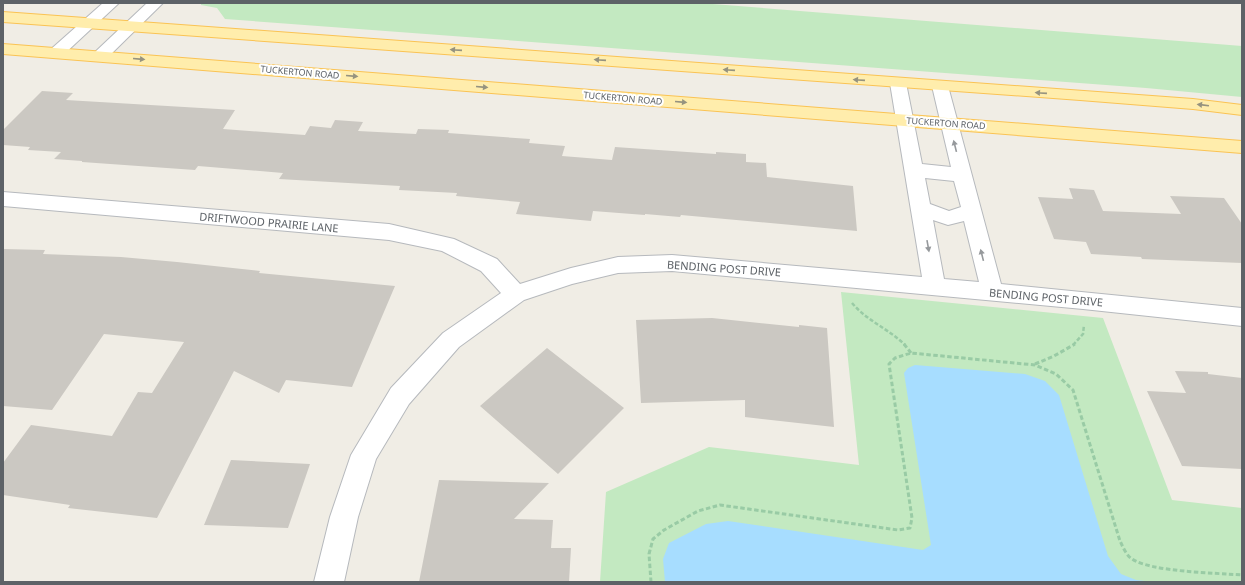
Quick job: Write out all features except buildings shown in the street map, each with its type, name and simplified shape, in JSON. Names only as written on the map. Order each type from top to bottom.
[{"type":"main road","points":[[3,17],[90,22],[1193,104],[1242,110]]},
{"type":"main road","name":"TUCKERTON ROAD","points":[[3,49],[1242,147]]},
{"type":"street","points":[[56,53],[112,3]]},
{"type":"street","points":[[100,56],[156,3]]},
{"type":"street","points":[[898,83],[935,287]]},
{"type":"street","points":[[940,86],[992,292]]},
{"type":"street","points":[[914,170],[962,175]]},
{"type":"street","name":"DRIFTWOOD PRAIRIE LANE","points":[[3,199],[389,232],[447,244],[489,265],[516,294]]},
{"type":"street","points":[[921,208],[948,218],[972,211]]},
{"type":"street","name":"BENDING POST DRIVE","points":[[329,582],[344,517],[364,455],[400,396],[451,340],[516,294],[571,276],[618,265],[679,263],[1083,300],[1242,317]]},
{"type":"path","points":[[848,279],[852,304],[860,313],[898,337],[907,346],[911,353]]},
{"type":"path","points":[[1035,365],[1052,358],[1072,345],[1082,335],[1084,323],[1083,300]]},
{"type":"path","points":[[651,582],[650,554],[653,539],[664,530],[698,511],[720,505],[898,530],[910,528],[912,518],[889,364],[895,358],[911,353],[1035,365],[1059,375],[1066,380],[1073,390],[1120,541],[1125,552],[1133,559],[1154,566],[1242,575]]},
{"type":"green space","points":[[201,3],[700,3],[1242,46],[1242,97],[1146,88],[225,19],[217,8],[201,5]]},
{"type":"green space","points":[[841,292],[1103,318],[1172,500],[1242,508],[1242,582],[600,582],[606,492],[709,447],[859,465]]},
{"type":"water","points":[[915,365],[1025,374],[1045,381],[1059,395],[1108,556],[1121,574],[1136,580],[1154,582],[665,582],[663,559],[669,543],[706,524],[728,521],[923,550],[931,545],[904,373],[908,368]]}]
